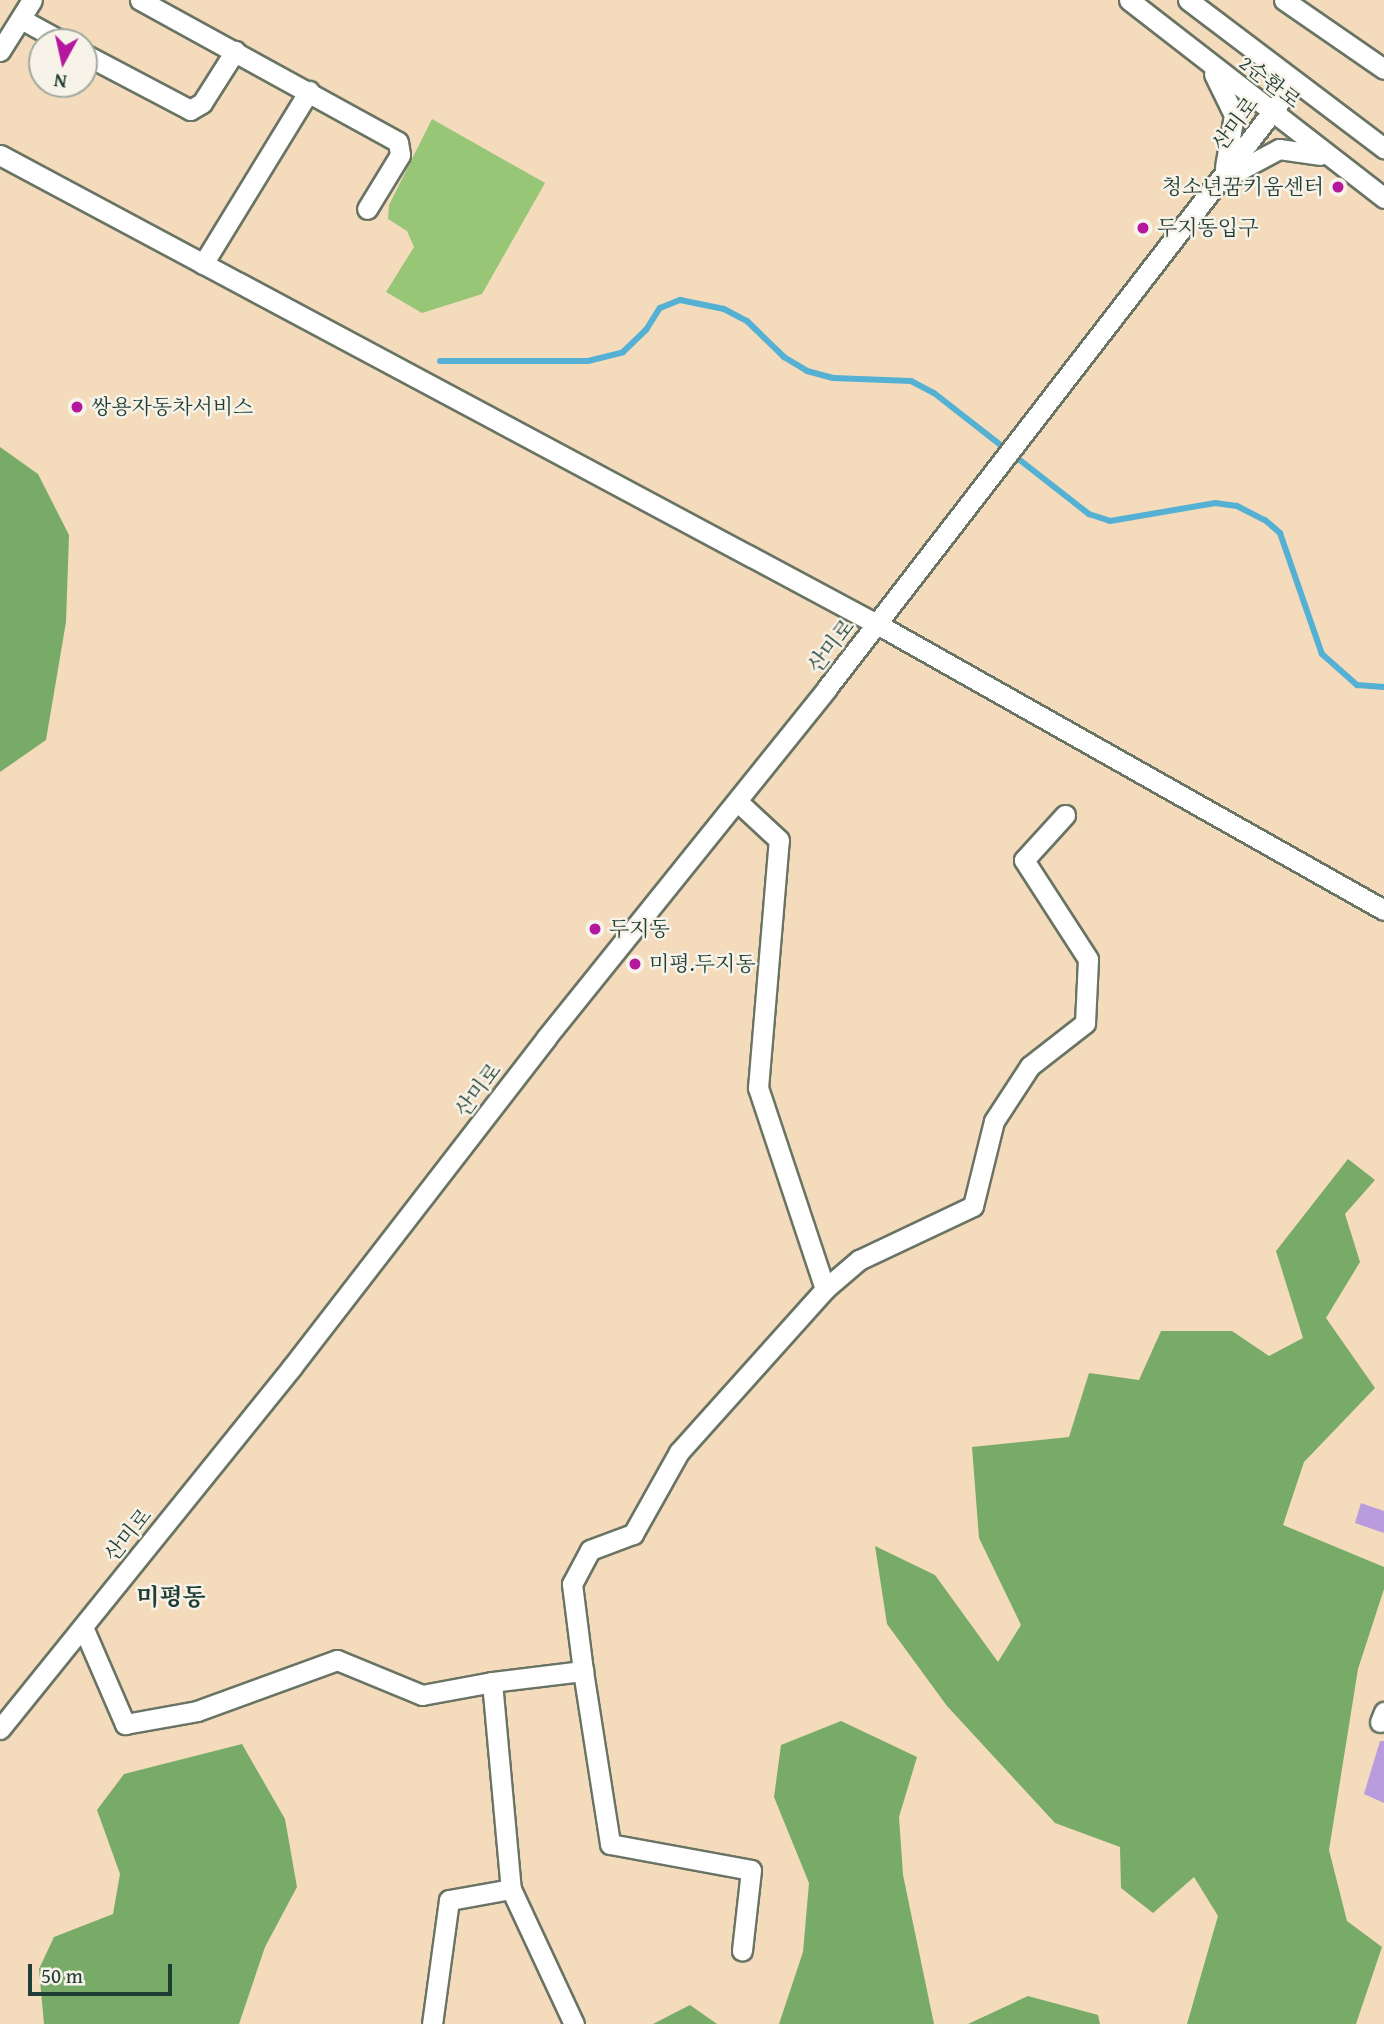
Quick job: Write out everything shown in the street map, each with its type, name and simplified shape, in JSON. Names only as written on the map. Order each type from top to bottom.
[{"type":"street","points":[[0,51],[32,0]]},
{"type":"street","points":[[140,0],[390,136],[402,147],[367,209]]},
{"type":"street","name":"2순환로","points":[[1129,0],[1384,198]]},
{"type":"street","name":"2순환로","points":[[1188,0],[1384,148]]},
{"type":"street","points":[[1284,0],[1384,69]]},
{"type":"street","points":[[21,19],[37,28]]},
{"type":"street","points":[[98,61],[190,110],[202,103],[235,51]]},
{"type":"street","points":[[1206,61],[1234,115],[1231,148],[1216,187]]},
{"type":"street","name":"산미로","points":[[0,1729],[877,624],[1295,82]]},
{"type":"street","points":[[203,264],[309,92]]},
{"type":"street","points":[[1216,187],[1261,155],[1279,149],[1304,150],[1337,163]]},
{"type":"street","points":[[0,155],[877,624],[1384,910]]},
{"type":"street","points":[[737,801],[779,840],[758,1088],[825,1289]]},
{"type":"street","points":[[742,1950],[751,1870],[610,1844],[572,1584],[590,1550],[632,1534],[679,1452],[825,1289],[859,1260],[973,1206],[995,1121],[1030,1066],[1084,1023],[1088,959],[1024,860],[1065,814]]},
{"type":"street","points":[[83,1626],[125,1724],[197,1710],[337,1660],[422,1695],[492,1682],[583,1671]]},
{"type":"street","points":[[492,1682],[511,1889],[574,2024]]},
{"type":"street","points":[[432,2024],[449,1900],[511,1889]]},
{"type":"green space","points":[[432,119],[545,183],[482,294],[422,313],[386,292],[414,247],[407,231],[388,219],[389,205]]},
{"type":"green space","points":[[0,447],[38,474],[69,535],[66,622],[46,740],[0,772]]},
{"type":"green space","points":[[1348,1159],[1375,1180],[1345,1214],[1360,1262],[1326,1318],[1375,1388],[1304,1462],[1283,1525],[1384,1567],[1384,1589],[1358,1669],[1329,1850],[1347,1921],[1382,1947],[1356,2024],[1187,2024],[1218,1916],[1194,1877],[1153,1913],[1121,1888],[1120,1847],[1055,1823],[947,1706],[887,1624],[875,1546],[935,1575],[998,1662],[1021,1625],[979,1538],[972,1447],[1069,1437],[1089,1373],[1139,1380],[1161,1331],[1232,1331],[1269,1356],[1303,1338],[1276,1251]]},
{"type":"green space","points":[[841,1721],[917,1757],[899,1817],[903,1875],[934,2024],[779,2024],[803,1952],[809,1883],[774,1797],[781,1745]]},
{"type":"green space","points":[[242,1744],[285,1819],[297,1887],[265,1947],[239,2024],[44,2024],[39,1969],[54,1937],[113,1914],[120,1874],[97,1810],[124,1774]]},
{"type":"green space","points":[[1028,1996],[1098,2015],[1100,2024],[968,2024]]},
{"type":"green space","points":[[690,2005],[717,2024],[653,2024]]},
{"type":"building","points":[[1361,1503],[1384,1511],[1384,1533],[1355,1523]]},
{"type":"building","points":[[1380,1741],[1384,1741],[1384,1803],[1364,1794]]},
{"type":"waterway","points":[[440,361],[588,361],[623,352],[646,330],[660,308],[680,300],[724,309],[747,321],[784,357],[807,371],[833,378],[911,381],[934,393],[1089,514],[1110,521],[1215,503],[1237,506],[1265,520],[1280,533],[1322,654],[1357,685],[1384,687]]},
{"type":"place","name":"청소년꿈키움센터","points":[[1338,187]]},
{"type":"place","name":"두지동입구","points":[[1143,228]]},
{"type":"place","name":"쌍용자동차서비스","points":[[77,407]]},
{"type":"place","name":"두지동","points":[[595,929]]},
{"type":"place","name":"미평.두지동","points":[[635,964]]},
{"type":"district","name":"미평동","points":[[171,1597]]}]
